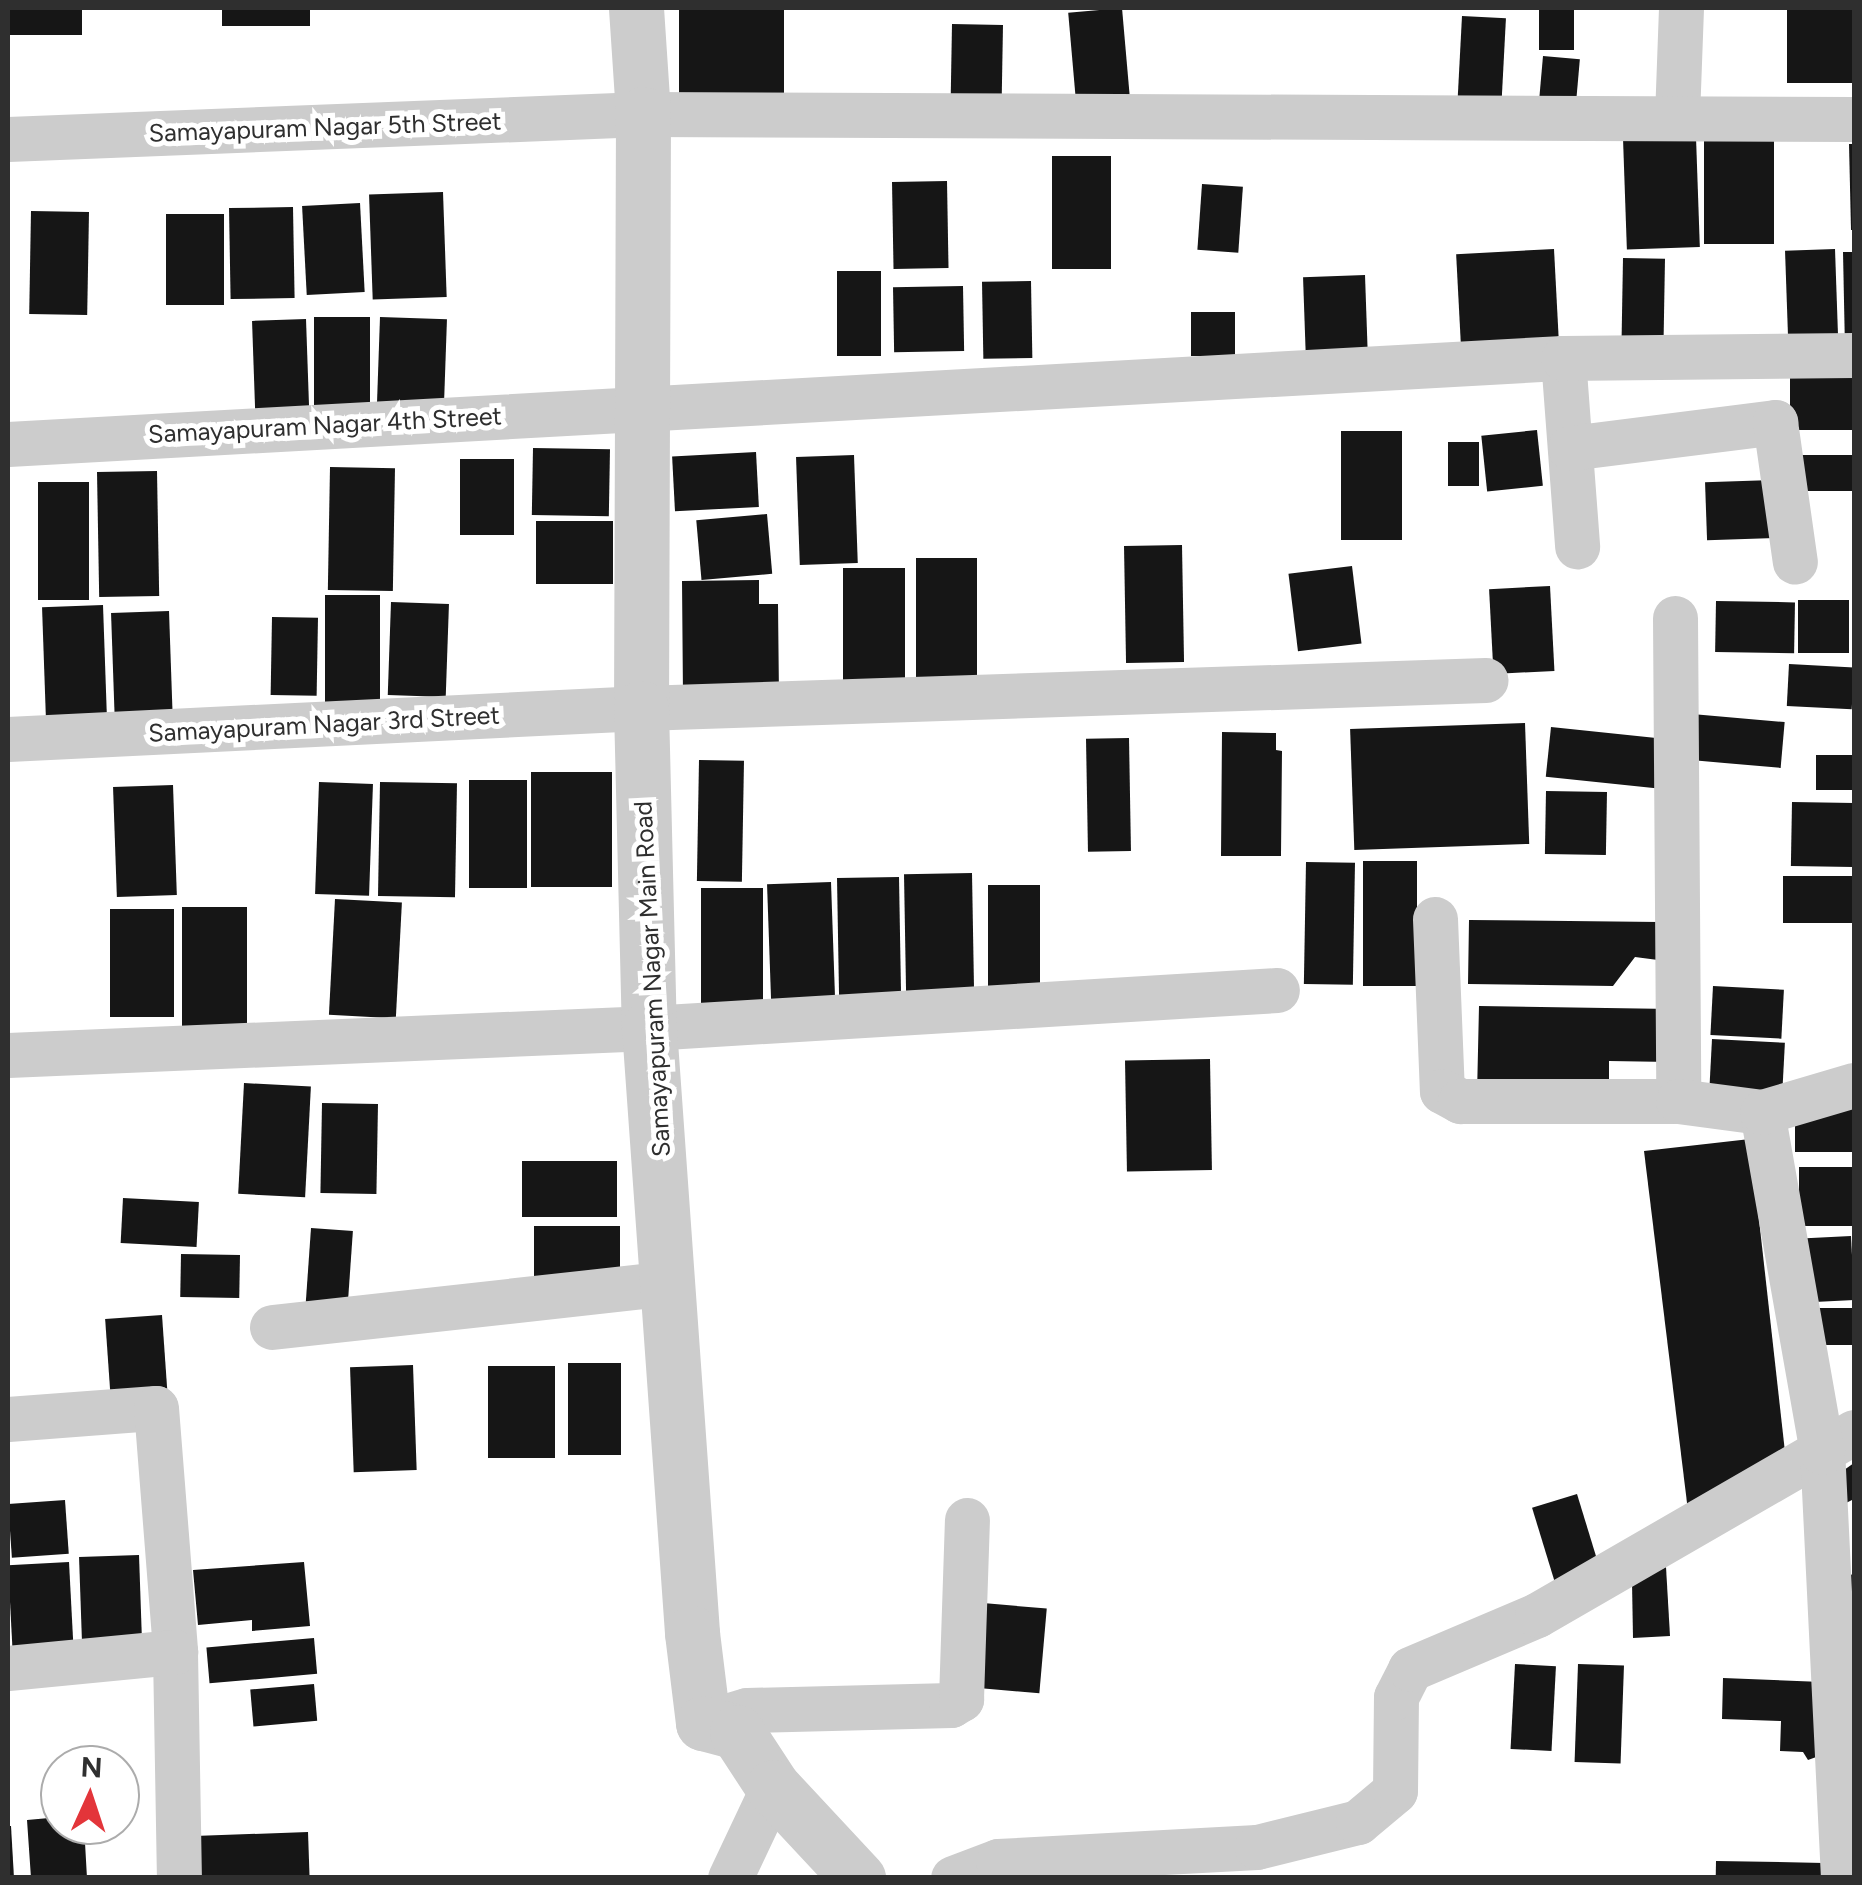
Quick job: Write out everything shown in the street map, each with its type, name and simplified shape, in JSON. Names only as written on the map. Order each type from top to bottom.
[{"type":"street","name":"Samayapuram Nagar Main Road","points":[[636,8],[642,114],[640,708],[650,1028],[703,1724]]},
{"type":"street","points":[[1678,117],[1681,8]]},
{"type":"street","name":"Samayapuram Nagar 5th Street","points":[[8,140],[642,114],[1854,119]]},
{"type":"street","name":"Samayapuram Nagar 4th Street","points":[[8,444],[1563,358],[1854,355]]},
{"type":"street","points":[[1563,358],[1577,546]]},
{"type":"street","points":[[1570,448],[1776,422],[1795,562]]},
{"type":"street","points":[[1676,618],[1678,1101]]},
{"type":"street","name":"Samayapuram Nagar 3rd Street","points":[[8,739],[640,708],[1486,680]]},
{"type":"street","points":[[1436,919],[1442,1092],[1460,1100],[1678,1101],[1762,1112],[1854,1085]]},
{"type":"street","points":[[8,1055],[650,1028],[1277,990]]},
{"type":"street","points":[[1762,1112],[1838,1442],[1843,1878]]},
{"type":"street","points":[[272,1327],[669,1283]]},
{"type":"street","points":[[8,1420],[156,1408],[174,1652],[179,1878]]},
{"type":"street","points":[[952,1878],[978,1864],[1257,1847],[1358,1822],[1395,1791],[1396,1697],[1410,1669],[1537,1615],[1838,1442]]},
{"type":"street","points":[[703,1724],[747,1710],[952,1705],[961,1699],[967,1520]]},
{"type":"street","points":[[8,1668],[174,1652]]},
{"type":"street","points":[[703,1724],[737,1732],[774,1787],[858,1878]]},
{"type":"street","points":[[730,1878],[774,1787]]},
{"type":"building","points":[[8,8],[82,8],[82,35],[8,35]]},
{"type":"building","points":[[222,8],[310,8],[310,26],[222,26]]},
{"type":"building","points":[[679,8],[784,8],[784,109],[679,109]]},
{"type":"building","points":[[1122,8],[1131,107],[1077,111],[1068,13]]},
{"type":"building","points":[[1539,8],[1574,8],[1574,50],[1539,50]]},
{"type":"building","points":[[1787,8],[1854,8],[1854,83],[1787,83]]},
{"type":"building","points":[[1462,16],[1506,18],[1501,107],[1457,105]]},
{"type":"building","points":[[952,24],[1003,25],[1002,98],[951,97]]},
{"type":"building","points":[[1543,56],[1580,59],[1576,100],[1539,97]]},
{"type":"building","points":[[1704,136],[1774,136],[1774,244],[1704,244]]},
{"type":"building","points":[[1696,137],[1700,247],[1627,249],[1623,140]]},
{"type":"building","points":[[1849,144],[1854,144],[1854,230],[1851,230]]},
{"type":"building","points":[[1052,156],[1111,156],[1111,269],[1052,269]]},
{"type":"building","points":[[947,181],[949,268],[894,269],[892,182]]},
{"type":"building","points":[[1202,184],[1243,187],[1238,253],[1197,250]]},
{"type":"building","points":[[443,192],[447,297],[373,300],[369,195]]},
{"type":"building","points":[[360,203],[365,292],[307,295],[302,206]]},
{"type":"building","points":[[293,207],[295,298],[231,299],[229,208]]},
{"type":"building","points":[[31,211],[89,212],[87,315],[29,314]]},
{"type":"building","points":[[166,214],[224,214],[224,305],[166,305]]},
{"type":"building","points":[[1554,249],[1559,349],[1461,354],[1456,254]]},
{"type":"building","points":[[1835,249],[1838,344],[1788,346],[1785,251]]},
{"type":"building","points":[[1843,252],[1854,252],[1854,349],[1845,349]]},
{"type":"building","points":[[1623,258],[1665,259],[1664,340],[1622,339]]},
{"type":"building","points":[[837,271],[881,271],[881,356],[837,356]]},
{"type":"building","points":[[1365,275],[1368,358],[1306,360],[1303,277]]},
{"type":"building","points":[[1031,281],[1032,358],[983,359],[982,282]]},
{"type":"building","points":[[963,286],[964,351],[894,352],[893,287]]},
{"type":"building","points":[[1191,312],[1235,312],[1235,356],[1191,356]]},
{"type":"building","points":[[314,317],[370,317],[370,407],[314,407]]},
{"type":"building","points":[[380,317],[447,319],[444,408],[377,406]]},
{"type":"building","points":[[306,319],[309,408],[255,410],[252,321]]},
{"type":"building","points":[[1790,370],[1854,370],[1854,430],[1790,430]]},
{"type":"building","points":[[1537,430],[1543,486],[1487,492],[1481,436]]},
{"type":"building","points":[[1341,431],[1402,431],[1402,540],[1341,540]]},
{"type":"building","points":[[1448,442],[1479,442],[1479,486],[1448,486]]},
{"type":"building","points":[[533,448],[610,449],[609,516],[532,515]]},
{"type":"building","points":[[756,452],[759,507],[675,511],[672,456]]},
{"type":"building","points":[[854,455],[858,563],[800,565],[796,457]]},
{"type":"building","points":[[1795,455],[1854,455],[1854,491],[1795,491]]},
{"type":"building","points":[[460,459],[514,459],[514,535],[460,535]]},
{"type":"building","points":[[330,467],[395,468],[393,591],[328,590]]},
{"type":"building","points":[[157,471],[159,596],[99,597],[97,472]]},
{"type":"building","points":[[1773,480],[1775,538],[1707,540],[1705,482]]},
{"type":"building","points":[[38,482],[89,482],[89,600],[38,600]]},
{"type":"building","points":[[767,514],[772,574],[701,580],[696,520]]},
{"type":"building","points":[[536,521],[613,521],[613,584],[536,584]]},
{"type":"building","points":[[1182,545],[1184,662],[1126,663],[1124,546]]},
{"type":"building","points":[[916,558],[977,558],[977,677],[916,677]]},
{"type":"building","points":[[1352,566],[1362,643],[1298,651],[1288,574]]},
{"type":"building","points":[[843,568],[905,568],[905,694],[843,694]]},
{"type":"building","points":[[759,580],[759,604],[778,604],[779,697],[683,698],[682,581]]},
{"type":"building","points":[[1550,586],[1554,671],[1494,674],[1489,589]]},
{"type":"building","points":[[325,595],[380,595],[380,717],[325,717]]},
{"type":"building","points":[[1798,600],[1849,600],[1849,653],[1798,653]]},
{"type":"building","points":[[1716,601],[1795,602],[1794,653],[1715,652]]},
{"type":"building","points":[[391,602],[449,604],[446,697],[388,695]]},
{"type":"building","points":[[103,605],[107,727],[46,729],[42,607]]},
{"type":"building","points":[[169,611],[173,724],[115,726],[111,613]]},
{"type":"building","points":[[272,617],[318,618],[317,696],[271,695]]},
{"type":"building","points":[[1789,664],[1854,667],[1852,709],[1787,706]]},
{"type":"building","points":[[1692,714],[1785,722],[1781,768],[1688,760]]},
{"type":"building","points":[[1525,723],[1529,844],[1354,850],[1350,729]]},
{"type":"building","points":[[1551,727],[1663,739],[1658,789],[1546,777]]},
{"type":"building","points":[[1222,732],[1276,733],[1276,750],[1282,751],[1281,856],[1221,856]]},
{"type":"building","points":[[1129,738],[1131,851],[1088,852],[1086,739]]},
{"type":"building","points":[[1816,755],[1854,755],[1854,790],[1816,790]]},
{"type":"building","points":[[699,760],[744,761],[742,882],[697,881]]},
{"type":"building","points":[[531,772],[612,772],[612,887],[531,887]]},
{"type":"building","points":[[469,780],[527,780],[527,888],[469,888]]},
{"type":"building","points":[[319,782],[373,784],[369,896],[315,894]]},
{"type":"building","points":[[380,782],[457,783],[455,897],[378,896]]},
{"type":"building","points":[[173,785],[177,895],[117,897],[113,787]]},
{"type":"building","points":[[1546,791],[1607,792],[1606,855],[1545,854]]},
{"type":"building","points":[[1792,802],[1854,803],[1853,867],[1791,866]]},
{"type":"building","points":[[1363,861],[1417,861],[1417,986],[1363,986]]},
{"type":"building","points":[[1306,862],[1355,863],[1353,985],[1304,984]]},
{"type":"building","points":[[972,873],[974,1001],[906,1002],[904,874]]},
{"type":"building","points":[[1783,876],[1854,876],[1854,923],[1783,923]]},
{"type":"building","points":[[899,877],[901,1004],[839,1005],[837,878]]},
{"type":"building","points":[[831,882],[835,1008],[771,1010],[767,884]]},
{"type":"building","points":[[988,885],[1040,885],[1040,992],[988,992]]},
{"type":"building","points":[[701,888],[763,888],[763,1016],[701,1016]]},
{"type":"building","points":[[335,899],[402,903],[396,1018],[329,1015]]},
{"type":"building","points":[[182,907],[247,907],[247,1027],[182,1027]]},
{"type":"building","points":[[110,909],[174,909],[174,1017],[110,1017]]},
{"type":"building","points":[[1469,920],[1659,922],[1658,960],[1635,957],[1613,986],[1468,984]]},
{"type":"building","points":[[1713,986],[1784,990],[1781,1039],[1710,1035]]},
{"type":"building","points":[[1479,1006],[1672,1009],[1671,1062],[1609,1061],[1609,1096],[1477,1095]]},
{"type":"building","points":[[1712,1039],[1785,1043],[1782,1098],[1709,1094]]},
{"type":"building","points":[[1210,1059],[1212,1170],[1127,1171],[1125,1060]]},
{"type":"building","points":[[244,1083],[311,1087],[305,1197],[238,1194]]},
{"type":"building","points":[[1795,1101],[1854,1101],[1854,1152],[1795,1152]]},
{"type":"building","points":[[322,1103],[378,1104],[376,1194],[320,1193]]},
{"type":"building","points":[[1750,1139],[1785,1452],[1688,1511],[1644,1151]]},
{"type":"building","points":[[522,1161],[617,1161],[617,1217],[522,1217]]},
{"type":"building","points":[[1799,1167],[1854,1167],[1854,1226],[1799,1226]]},
{"type":"building","points":[[123,1198],[199,1202],[197,1247],[121,1243]]},
{"type":"building","points":[[534,1226],[620,1226],[620,1279],[534,1279]]},
{"type":"building","points":[[311,1228],[353,1231],[348,1305],[306,1302]]},
{"type":"building","points":[[1851,1236],[1854,1300],[1809,1302],[1806,1238]]},
{"type":"building","points":[[181,1254],[240,1255],[239,1298],[180,1297]]},
{"type":"building","points":[[1814,1308],[1854,1308],[1854,1345],[1814,1345]]},
{"type":"building","points":[[162,1315],[167,1393],[111,1397],[105,1319]]},
{"type":"building","points":[[568,1363],[621,1363],[621,1455],[568,1455]]},
{"type":"building","points":[[413,1365],[417,1470],[354,1472],[350,1367]]},
{"type":"building","points":[[488,1366],[555,1366],[555,1458],[488,1458]]},
{"type":"building","points":[[1854,1463],[1854,1499],[1846,1503],[1844,1470]]},
{"type":"building","points":[[1577,1494],[1602,1575],[1557,1589],[1532,1508]]},
{"type":"building","points":[[65,1500],[69,1554],[12,1558],[8,1504]]},
{"type":"building","points":[[139,1555],[143,1657],[83,1659],[79,1557]]},
{"type":"building","points":[[69,1562],[75,1668],[14,1671],[8,1565]]},
{"type":"building","points":[[304,1562],[310,1626],[252,1631],[252,1620],[198,1625],[193,1570]]},
{"type":"building","points":[[1666,1567],[1670,1636],[1633,1638],[1632,1582]]},
{"type":"building","points":[[1848,1574],[1854,1575],[1854,1613],[1847,1613]]},
{"type":"building","points":[[983,1603],[1047,1609],[1039,1693],[976,1688]]},
{"type":"building","points":[[314,1638],[317,1674],[210,1683],[206,1647]]},
{"type":"building","points":[[1515,1664],[1556,1666],[1551,1751],[1511,1749]]},
{"type":"building","points":[[1578,1664],[1624,1666],[1621,1764],[1575,1762]]},
{"type":"building","points":[[1723,1678],[1822,1682],[1819,1756],[1808,1760],[1803,1752],[1780,1751],[1781,1721],[1722,1719]]},
{"type":"building","points":[[314,1684],[317,1721],[253,1726],[250,1690]]},
{"type":"building","points":[[40,1819],[40,1845],[85,1845],[87,1878],[31,1878],[27,1820]]},
{"type":"building","points":[[11,1826],[14,1878],[8,1878]]},
{"type":"building","points":[[308,1832],[310,1878],[196,1878],[194,1836]]},
{"type":"building","points":[[1716,1861],[1824,1863],[1824,1878],[1716,1878]]}]
